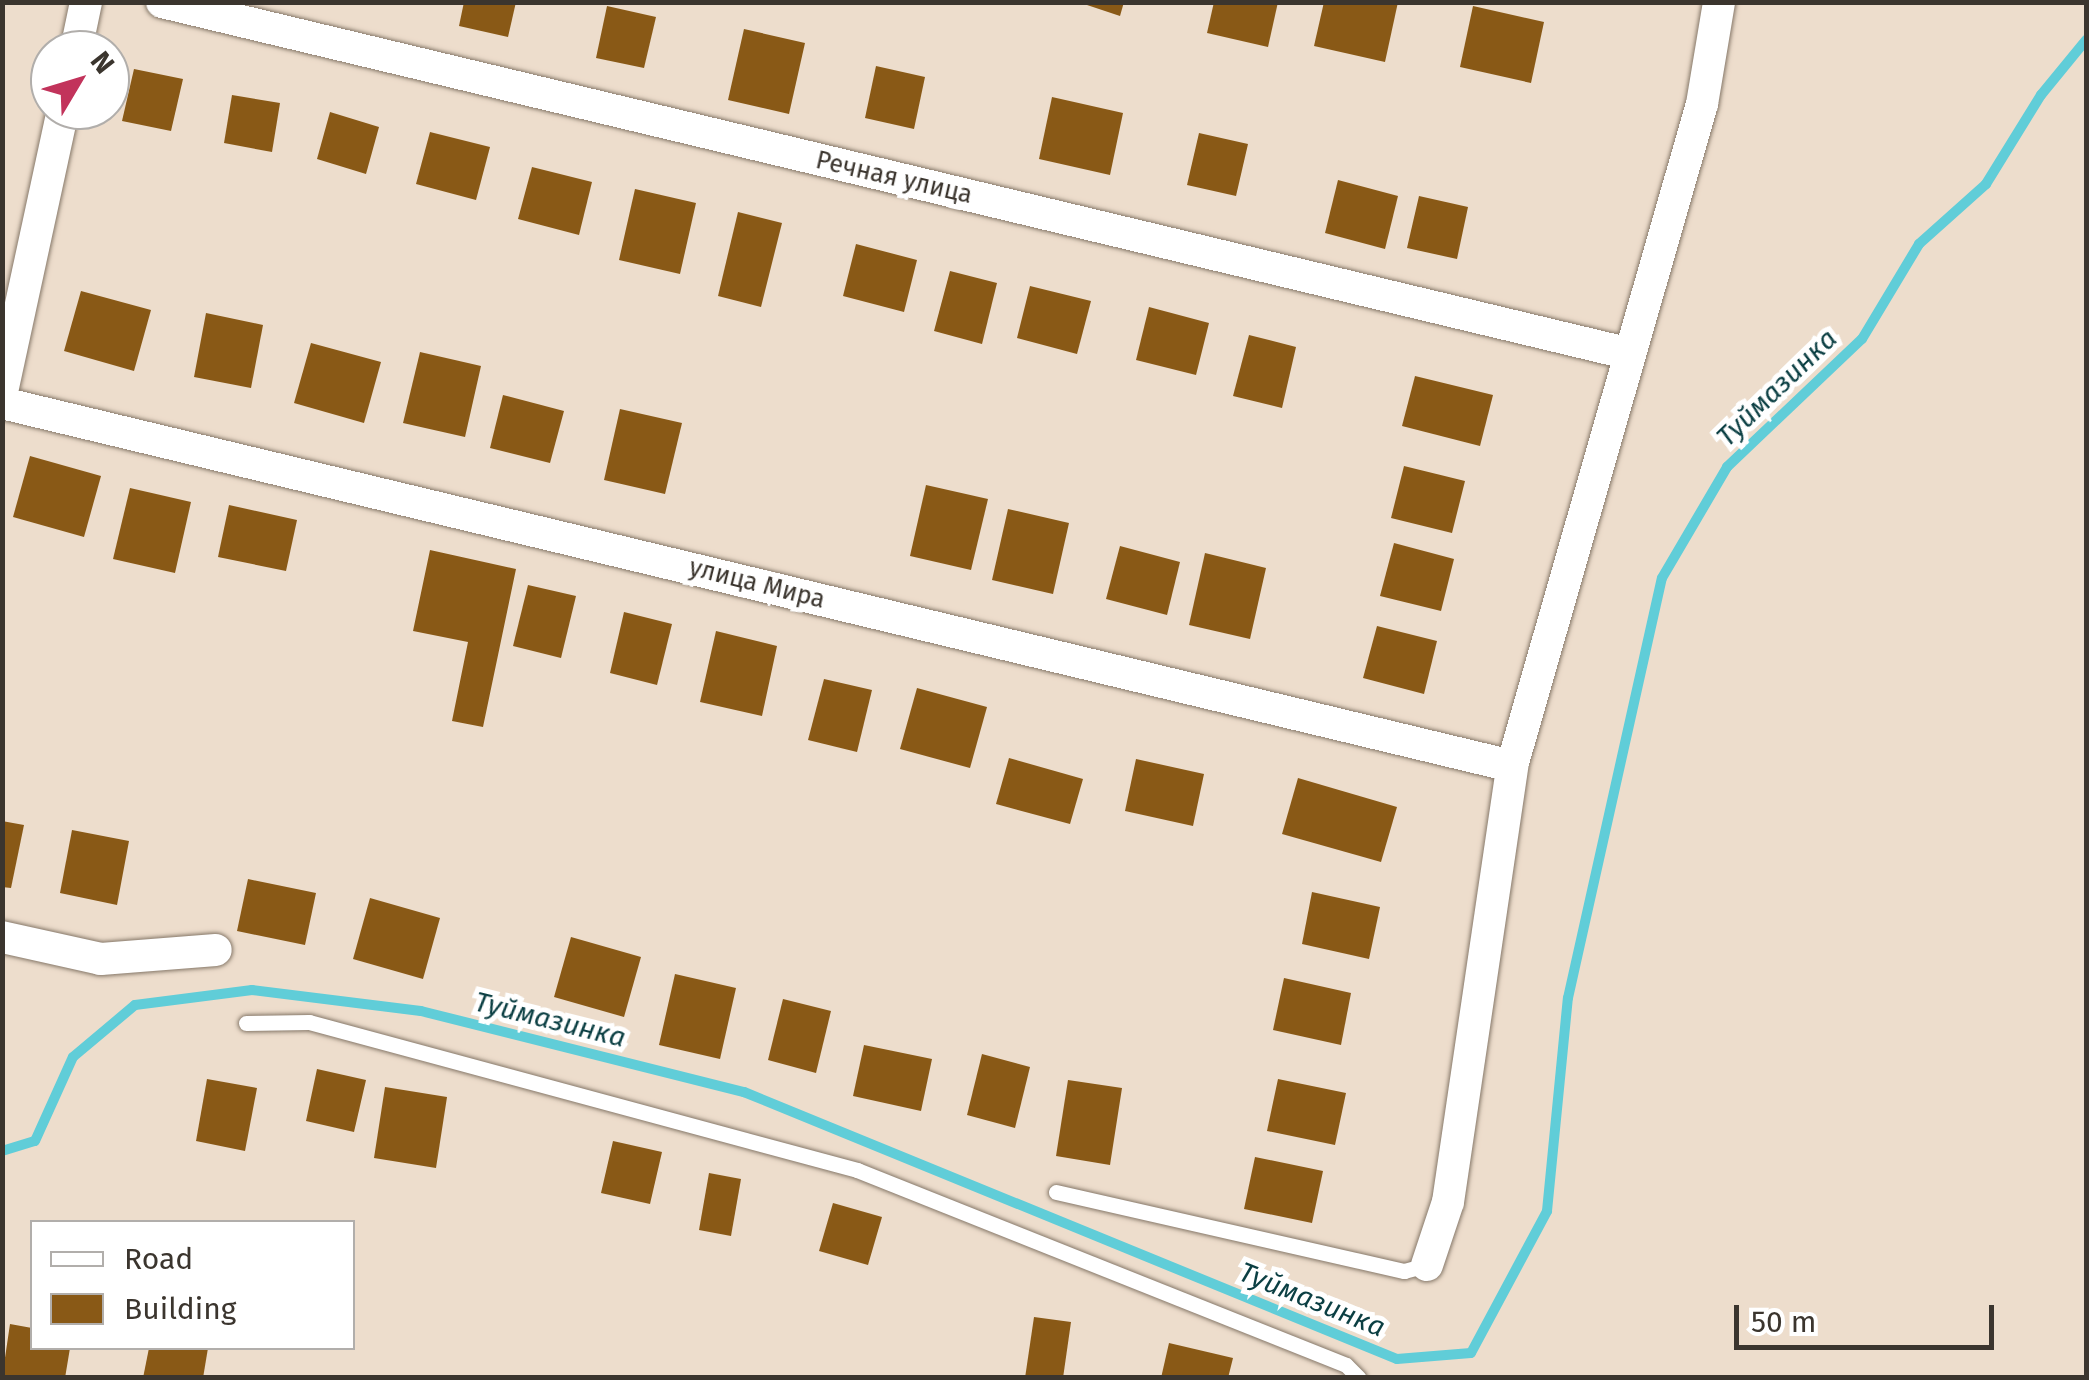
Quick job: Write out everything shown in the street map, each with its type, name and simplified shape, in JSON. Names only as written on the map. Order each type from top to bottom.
[{"type":"street","points":[[80,30],[86,2]]},
{"type":"street","name":"Речная улица","points":[[162,2],[1626,353]]},
{"type":"street","points":[[1427,1265],[1448,1202],[1512,766],[1626,353],[1702,104],[1719,2]]},
{"type":"street","points":[[2,392],[59,130]]},
{"type":"street","name":"улица Мира","points":[[2,402],[1512,766]]},
{"type":"street","points":[[2,937],[101,958],[216,950]]},
{"type":"lane","points":[[246,1023],[309,1022],[857,1170],[1346,1364],[1360,1378]]},
{"type":"lane","points":[[1056,1192],[1404,1271],[1427,1265]]},
{"type":"building","points":[[464,2],[516,2],[508,37],[459,26]]},
{"type":"building","points":[[1078,2],[1124,2],[1120,16]]},
{"type":"building","points":[[1214,2],[1278,2],[1268,47],[1207,33]]},
{"type":"building","points":[[1324,2],[1398,2],[1385,62],[1314,46]]},
{"type":"building","points":[[607,6],[656,17],[644,68],[596,58]]},
{"type":"building","points":[[1473,6],[1544,22],[1531,83],[1460,67]]},
{"type":"building","points":[[744,29],[805,43],[789,114],[728,100]]},
{"type":"building","points":[[876,66],[925,77],[914,129],[865,118]]},
{"type":"building","points":[[134,69],[183,79],[171,131],[130,123]]},
{"type":"building","points":[[232,95],[280,103],[272,152],[224,143]]},
{"type":"building","points":[[1052,97],[1123,113],[1110,175],[1039,159]]},
{"type":"building","points":[[330,112],[379,127],[366,174],[317,159]]},
{"type":"building","points":[[430,132],[490,147],[476,200],[416,184]]},
{"type":"building","points":[[1199,133],[1248,144],[1236,196],[1187,185]]},
{"type":"building","points":[[532,167],[592,182],[579,235],[518,219]]},
{"type":"building","points":[[1338,180],[1398,196],[1385,249],[1325,233]]},
{"type":"building","points":[[635,189],[696,203],[680,274],[619,260]]},
{"type":"building","points":[[1419,196],[1468,207],[1457,259],[1407,248]]},
{"type":"building","points":[[738,212],[782,223],[761,307],[718,296]]},
{"type":"building","points":[[856,244],[917,260],[904,312],[843,296]]},
{"type":"building","points":[[950,271],[997,283],[982,344],[934,331]]},
{"type":"building","points":[[1030,286],[1091,301],[1077,354],[1017,338]]},
{"type":"building","points":[[81,291],[151,310],[134,371],[64,351]]},
{"type":"building","points":[[1149,307],[1209,323],[1196,375],[1136,360]]},
{"type":"building","points":[[206,313],[263,325],[251,388],[194,377]]},
{"type":"building","points":[[1249,335],[1296,347],[1282,408],[1233,396]]},
{"type":"building","points":[[311,343],[381,362],[364,423],[294,403]]},
{"type":"building","points":[[420,352],[481,366],[465,437],[403,423]]},
{"type":"building","points":[[1415,376],[1493,395],[1480,446],[1402,426]]},
{"type":"building","points":[[503,395],[564,411],[550,463],[490,448]]},
{"type":"building","points":[[620,409],[682,423],[665,494],[604,480]]},
{"type":"building","points":[[30,456],[101,476],[84,537],[13,517]]},
{"type":"building","points":[[1404,466],[1465,481],[1452,533],[1391,518]]},
{"type":"building","points":[[926,485],[988,499],[971,570],[910,556]]},
{"type":"building","points":[[130,488],[191,502],[175,573],[113,559]]},
{"type":"building","points":[[229,505],[297,520],[286,571],[218,557]]},
{"type":"building","points":[[1008,509],[1069,523],[1053,594],[992,580]]},
{"type":"building","points":[[1394,543],[1454,559],[1441,611],[1380,596]]},
{"type":"building","points":[[1120,546],[1180,562],[1167,615],[1106,599]]},
{"type":"building","points":[[430,550],[516,569],[483,727],[452,721],[468,642],[413,631]]},
{"type":"building","points":[[1205,553],[1266,568],[1250,639],[1189,625]]},
{"type":"building","points":[[528,585],[576,596],[561,658],[513,646]]},
{"type":"building","points":[[624,612],[672,624],[657,685],[610,673]]},
{"type":"building","points":[[1377,626],[1437,641],[1424,694],[1363,678]]},
{"type":"building","points":[[716,631],[777,646],[762,716],[700,702]]},
{"type":"building","points":[[824,679],[872,690],[857,752],[808,740]]},
{"type":"building","points":[[917,688],[987,707],[970,768],[900,749]]},
{"type":"building","points":[[1009,758],[1083,779],[1070,824],[996,804]]},
{"type":"building","points":[[1136,759],[1204,774],[1193,826],[1125,811]]},
{"type":"building","points":[[1298,778],[1397,807],[1381,862],[1282,834]]},
{"type":"building","points":[[2,821],[24,825],[11,888],[2,887]]},
{"type":"building","points":[[72,830],[129,841],[117,905],[60,893]]},
{"type":"building","points":[[248,879],[316,893],[305,945],[237,931]]},
{"type":"building","points":[[1312,892],[1380,907],[1369,959],[1302,944]]},
{"type":"building","points":[[370,898],[440,918],[423,979],[353,959]]},
{"type":"building","points":[[571,937],[641,957],[624,1017],[554,997]]},
{"type":"building","points":[[675,974],[736,988],[720,1059],[659,1045]]},
{"type":"building","points":[[1284,978],[1351,993],[1341,1045],[1273,1030]]},
{"type":"building","points":[[783,999],[831,1011],[816,1073],[768,1060]]},
{"type":"building","points":[[864,1045],[932,1059],[921,1111],[853,1096]]},
{"type":"building","points":[[982,1054],[1030,1067],[1015,1128],[967,1115]]},
{"type":"building","points":[[317,1069],[366,1080],[354,1132],[306,1121]]},
{"type":"building","points":[[207,1079],[257,1088],[245,1151],[196,1141]]},
{"type":"building","points":[[1278,1079],[1346,1093],[1335,1145],[1267,1131]]},
{"type":"building","points":[[1068,1080],[1122,1088],[1110,1165],[1056,1156]]},
{"type":"building","points":[[385,1087],[447,1097],[436,1168],[374,1158]]},
{"type":"building","points":[[613,1141],[662,1152],[650,1204],[601,1193]]},
{"type":"building","points":[[1255,1157],[1323,1171],[1312,1223],[1244,1209]]},
{"type":"building","points":[[709,1173],[741,1179],[731,1236],[699,1230]]},
{"type":"building","points":[[833,1203],[882,1217],[868,1265],[819,1251]]},
{"type":"building","points":[[1034,1317],[1071,1322],[1063,1378],[1025,1378]]},
{"type":"building","points":[[10,1324],[30,1328],[30,1350],[70,1350],[65,1378],[2,1378]]},
{"type":"building","points":[[1169,1343],[1233,1358],[1228,1378],[1161,1378]]},
{"type":"building","points":[[149,1350],[208,1350],[203,1378],[143,1378]]},
{"type":"waterway","name":"Туймазинка","points":[[2,1151],[35,1141],[73,1057],[135,1005],[252,990],[421,1011],[744,1092],[1397,1359],[1471,1353],[1547,1211],[1568,998],[1662,578],[1727,467],[1862,339],[1919,244],[1986,184],[2041,95],[2086,40]]}]
